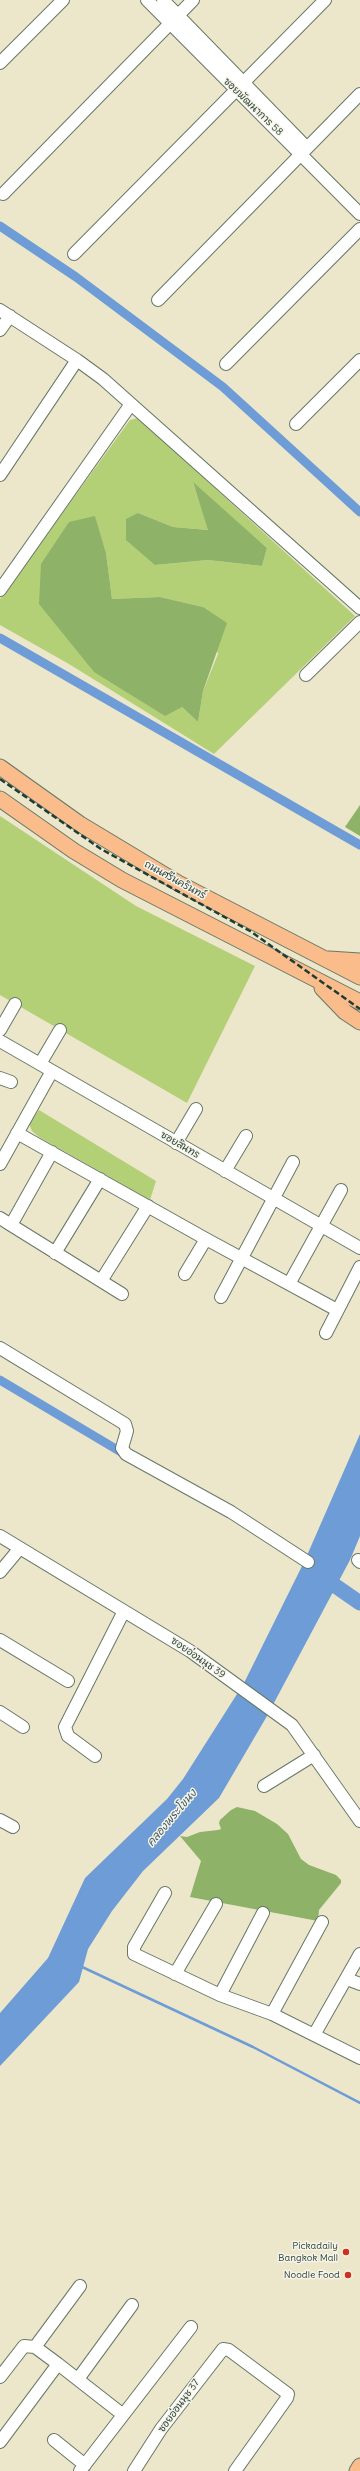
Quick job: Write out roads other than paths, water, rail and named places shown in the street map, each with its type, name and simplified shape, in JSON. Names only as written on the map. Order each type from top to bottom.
[{"type":"main road","name":"ถนนศรีนครินทร์","points":[[0,767],[80,824],[172,879],[360,977]]},
{"type":"main road","points":[[0,799],[74,851],[122,880],[315,981],[360,1002]]},
{"type":"main road","points":[[324,959],[360,961]]},
{"type":"main road","points":[[315,981],[345,1012],[360,1022]]},
{"type":"main road","points":[[357,2471],[360,2466]]},
{"type":"street","points":[[0,63],[63,0]]},
{"type":"street","name":"ซอยพัฒนาการ 58","points":[[147,0],[174,19],[304,150],[360,202]]},
{"type":"street","name":"ซอยพัฒนาการ 58","points":[[163,0],[174,19]]},
{"type":"street","points":[[3,194],[193,0]]},
{"type":"street","points":[[74,254],[325,0]]},
{"type":"street","points":[[158,300],[360,94]]},
{"type":"street","name":"ซอยพัฒนาการ 58","points":[[304,150],[360,214]]},
{"type":"street","points":[[226,364],[360,229]]},
{"type":"street","points":[[0,330],[5,313],[77,360],[131,404],[360,608]]},
{"type":"street","points":[[0,475],[77,360]]},
{"type":"street","points":[[296,424],[360,360]]},
{"type":"street","points":[[0,590],[131,404]]},
{"type":"street","points":[[306,675],[360,622]]},
{"type":"street","points":[[0,1030],[15,1004]]},
{"type":"street","points":[[40,1064],[60,1030]]},
{"type":"street","name":"ซอยสินทร","points":[[0,1041],[360,1248]]},
{"type":"street","points":[[0,1164],[52,1071]]},
{"type":"street","points":[[176,1143],[196,1109]]},
{"type":"street","points":[[17,1133],[206,1239],[337,1310]]},
{"type":"street","points":[[225,1171],[246,1136]]},
{"type":"street","points":[[11,1225],[52,1152]]},
{"type":"street","points":[[221,1297],[293,1162]]},
{"type":"street","points":[[56,1252],[100,1179]]},
{"type":"street","points":[[289,1284],[341,1190]]},
{"type":"street","points":[[101,1281],[148,1206]]},
{"type":"street","points":[[0,1218],[122,1294]]},
{"type":"street","points":[[185,1274],[206,1239]]},
{"type":"street","points":[[326,1333],[360,1267]]},
{"type":"street","points":[[0,1348],[125,1424],[127,1431],[122,1448],[126,1454],[231,1512],[308,1562]]},
{"type":"street","name":"ซอยอ่อนนุช 39","points":[[0,1536],[190,1651],[292,1725],[360,1821]]},
{"type":"street","points":[[0,1572],[20,1548]]},
{"type":"street","points":[[95,1756],[68,1736],[65,1727],[124,1611]]},
{"type":"street","points":[[0,1640],[68,1681]]},
{"type":"street","points":[[0,1712],[23,1727]]},
{"type":"street","points":[[264,1786],[314,1755]]},
{"type":"street","points":[[0,1820],[13,1827]]},
{"type":"street","points":[[164,1893],[133,1950],[137,1956],[220,1995],[272,2014],[360,2058]]},
{"type":"street","points":[[175,1974],[216,1904]]},
{"type":"street","points":[[220,1995],[263,1913]]},
{"type":"street","points":[[272,2014],[322,1922]]},
{"type":"street","points":[[314,2036],[360,1954]]},
{"type":"street","points":[[347,1978],[360,1984]]},
{"type":"street","points":[[35,2347],[80,2286]]},
{"type":"street","points":[[78,2379],[132,2305]]},
{"type":"street","points":[[54,2440],[83,2468],[122,2414],[191,2327]]},
{"type":"street","points":[[0,2377],[24,2346],[35,2347],[122,2414]]},
{"type":"street","name":"ซอยอ่อนนุช 37","points":[[134,2471],[161,2429],[219,2352],[223,2349],[229,2350],[288,2394],[288,2398],[235,2471]]},
{"type":"street","points":[[0,2442],[58,2364]]},
{"type":"water","name":"คลองพระโขนง","points":[[360,1434],[360,1536],[350,1560],[267,1716],[219,1798],[143,1871],[112,1911],[88,1949],[79,1982],[0,2066],[0,2013],[48,1958],[85,1878],[167,1799],[183,1779],[244,1683],[305,1560]]},
{"type":"waterway","points":[[0,226],[76,277],[223,387],[360,512]]},
{"type":"waterway","points":[[0,638],[360,845]]},
{"type":"waterway","points":[[0,1380],[126,1455]]},
{"type":"waterway","points":[[321,1583],[324,1578],[360,1603]]},
{"type":"waterway","points":[[80,1966],[253,2047],[360,2103]]},
{"type":"railway","points":[[0,779],[101,849],[250,931],[360,1009]]},
{"type":"place","name":"Pickadaily Bangkok Mall","points":[[346,2252]]},
{"type":"place","name":"Noodle Food","points":[[348,2275]]}]
